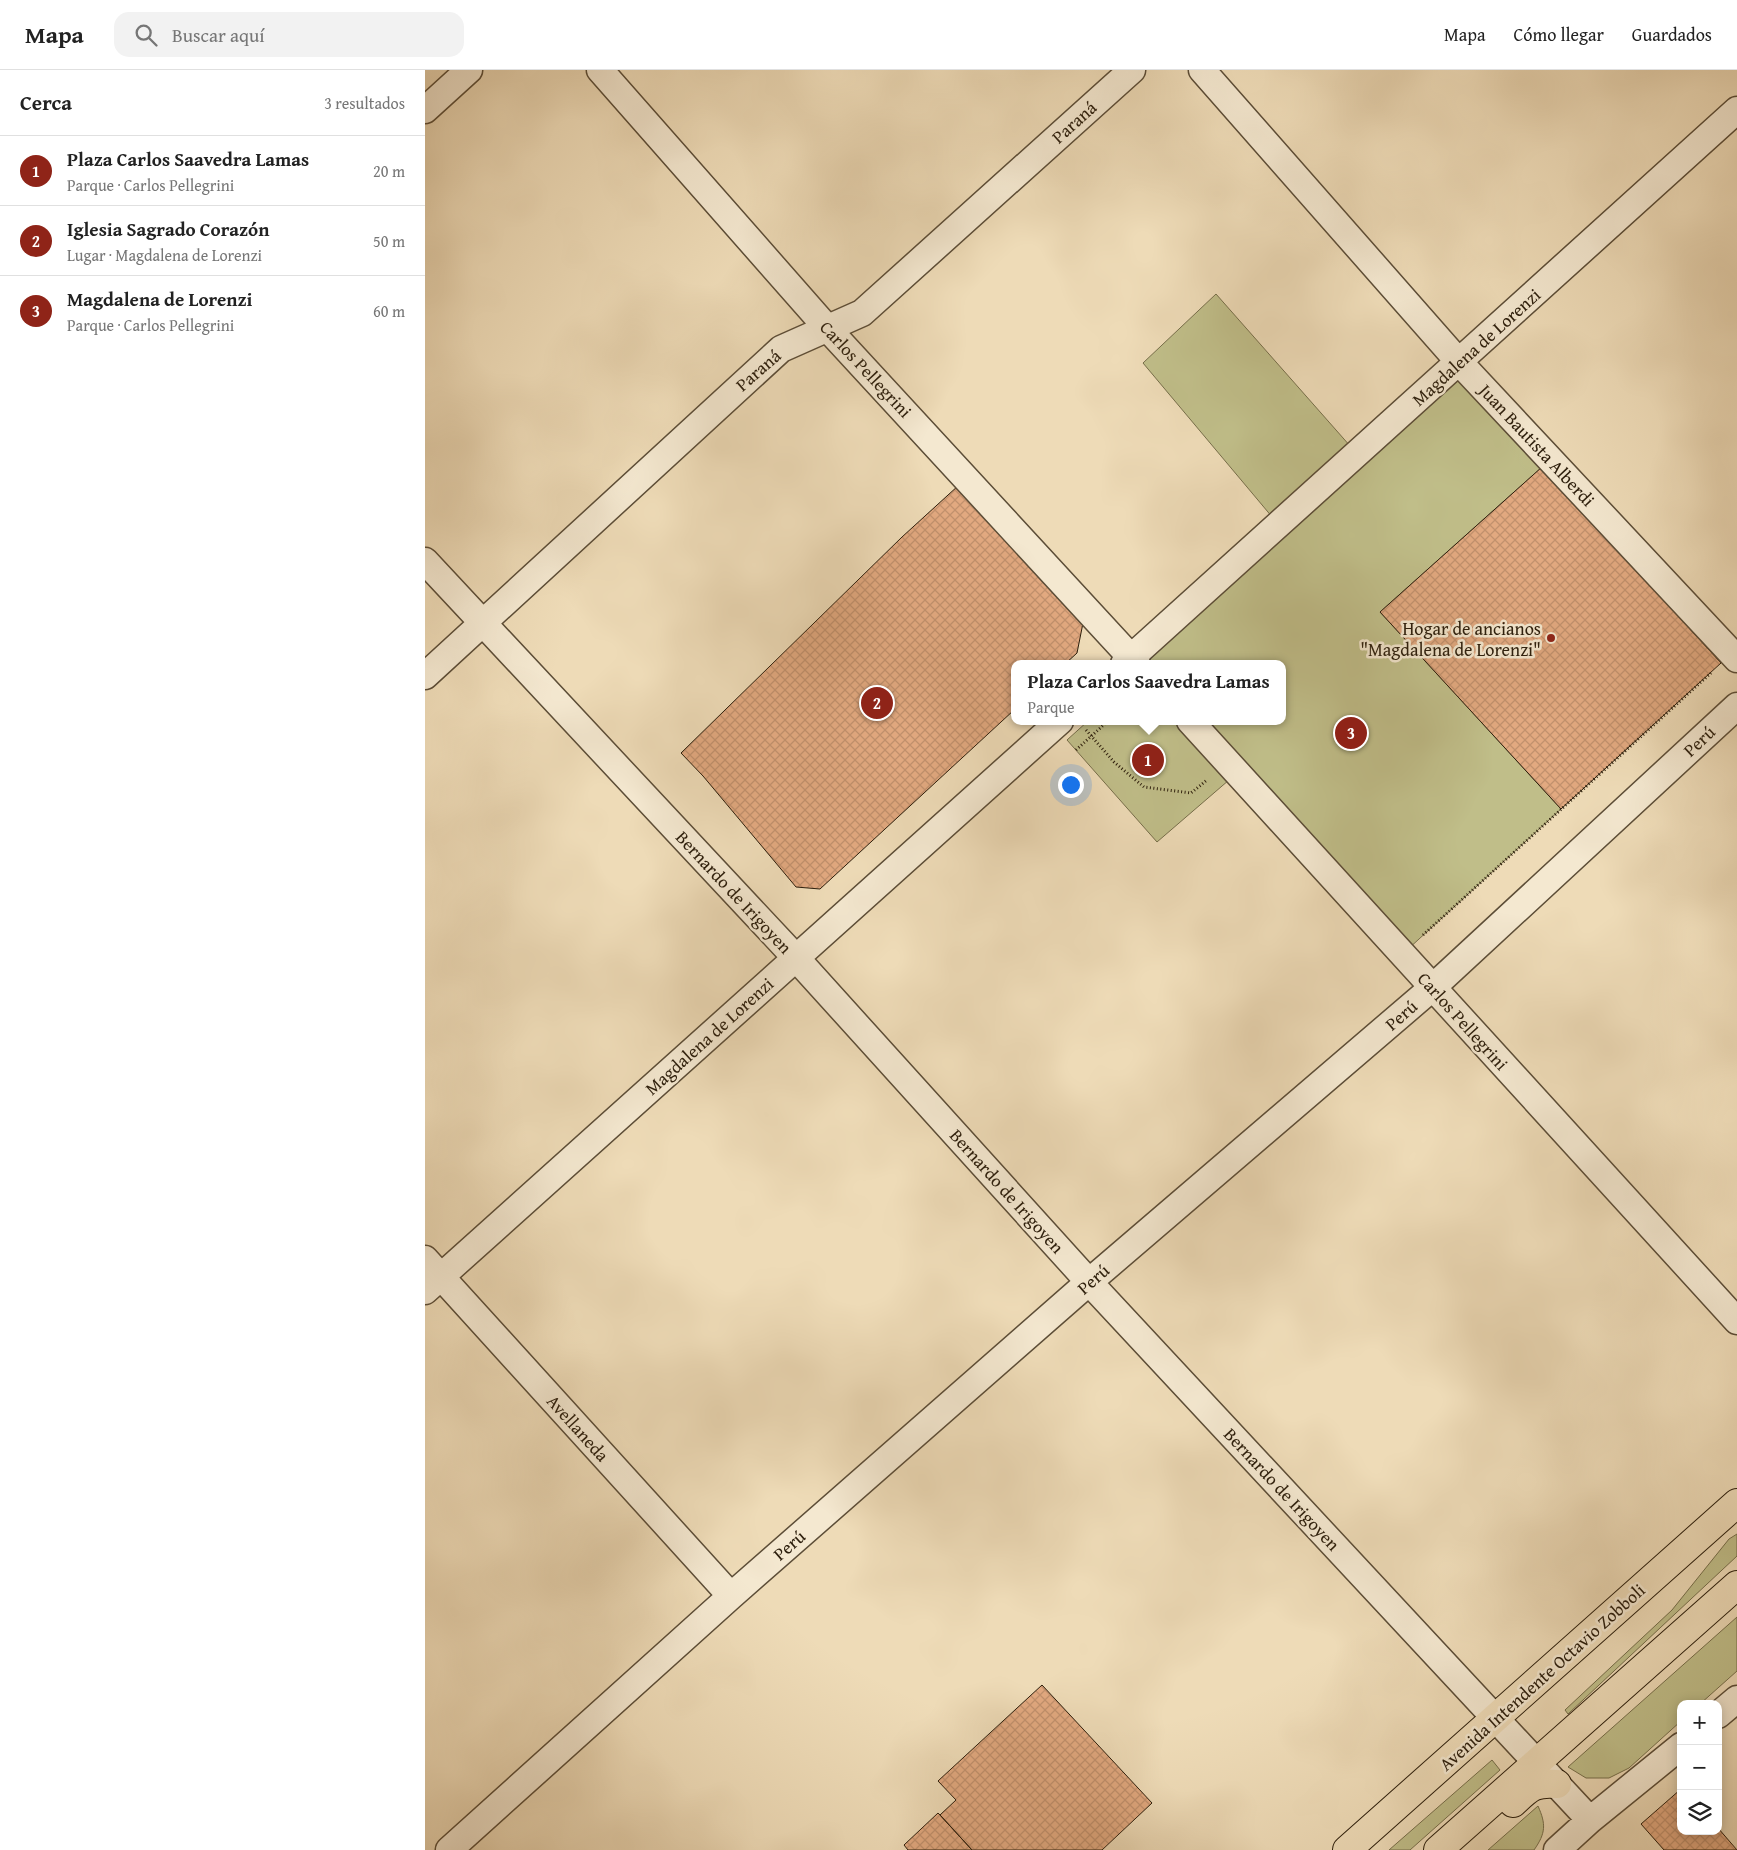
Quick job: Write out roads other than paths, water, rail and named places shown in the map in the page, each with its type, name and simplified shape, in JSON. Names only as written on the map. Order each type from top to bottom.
[{"type":"main road","name":"Avenida Intendente Octavio Zobboli","points":[[1347,1850],[1737,1503]]},
{"type":"main road","points":[[1438,1850],[1737,1585]]},
{"type":"main road","points":[[1462,1850],[1531,1787],[1542,1783],[1557,1784]]},
{"type":"street","points":[[425,110],[469,70]]},
{"type":"street","name":"Carlos Pellegrini","points":[[600,70],[828,329],[1129,660]]},
{"type":"street","name":"Paraná","points":[[425,676],[781,349],[862,313],[1132,70]]},
{"type":"street","name":"Juan Bautista Alberdi","points":[[1202,70],[1459,362],[1737,659]]},
{"type":"street","name":"Magdalena de Lorenzi","points":[[1133,660],[1737,110]]},
{"type":"street","name":"Bernardo de Irigoyen","points":[[425,561],[796,958],[1089,1282],[1590,1820]]},
{"type":"street","name":"Perú","points":[[449,1850],[731,1596],[1089,1282],[1432,988],[1737,706]]},
{"type":"street","name":"Magdalena de Lorenzi","points":[[430,1276],[796,958],[1070,725]]},
{"type":"street","name":"Carlos Pellegrini","points":[[1194,725],[1737,1321]]},
{"type":"street","name":"Avellaneda","points":[[430,1276],[731,1596]]},
{"type":"street","points":[[1722,1712],[1737,1699]]},
{"type":"street","points":[[1557,1850],[1590,1820],[1677,1749]]},
{"type":"place","name":"Hogar de ancianos \"Magdalena de Lorenzi\"","points":[[1551,638]]},
{"type":"place","name":"Iglesia Sagrado Corazón","points":[[877,703]]},
{"type":"place","name":"Magdalena de Lorenzi","points":[[1351,733]]},
{"type":"place","name":"Plaza Carlos Saavedra Lamas","points":[[1148,760]]}]
